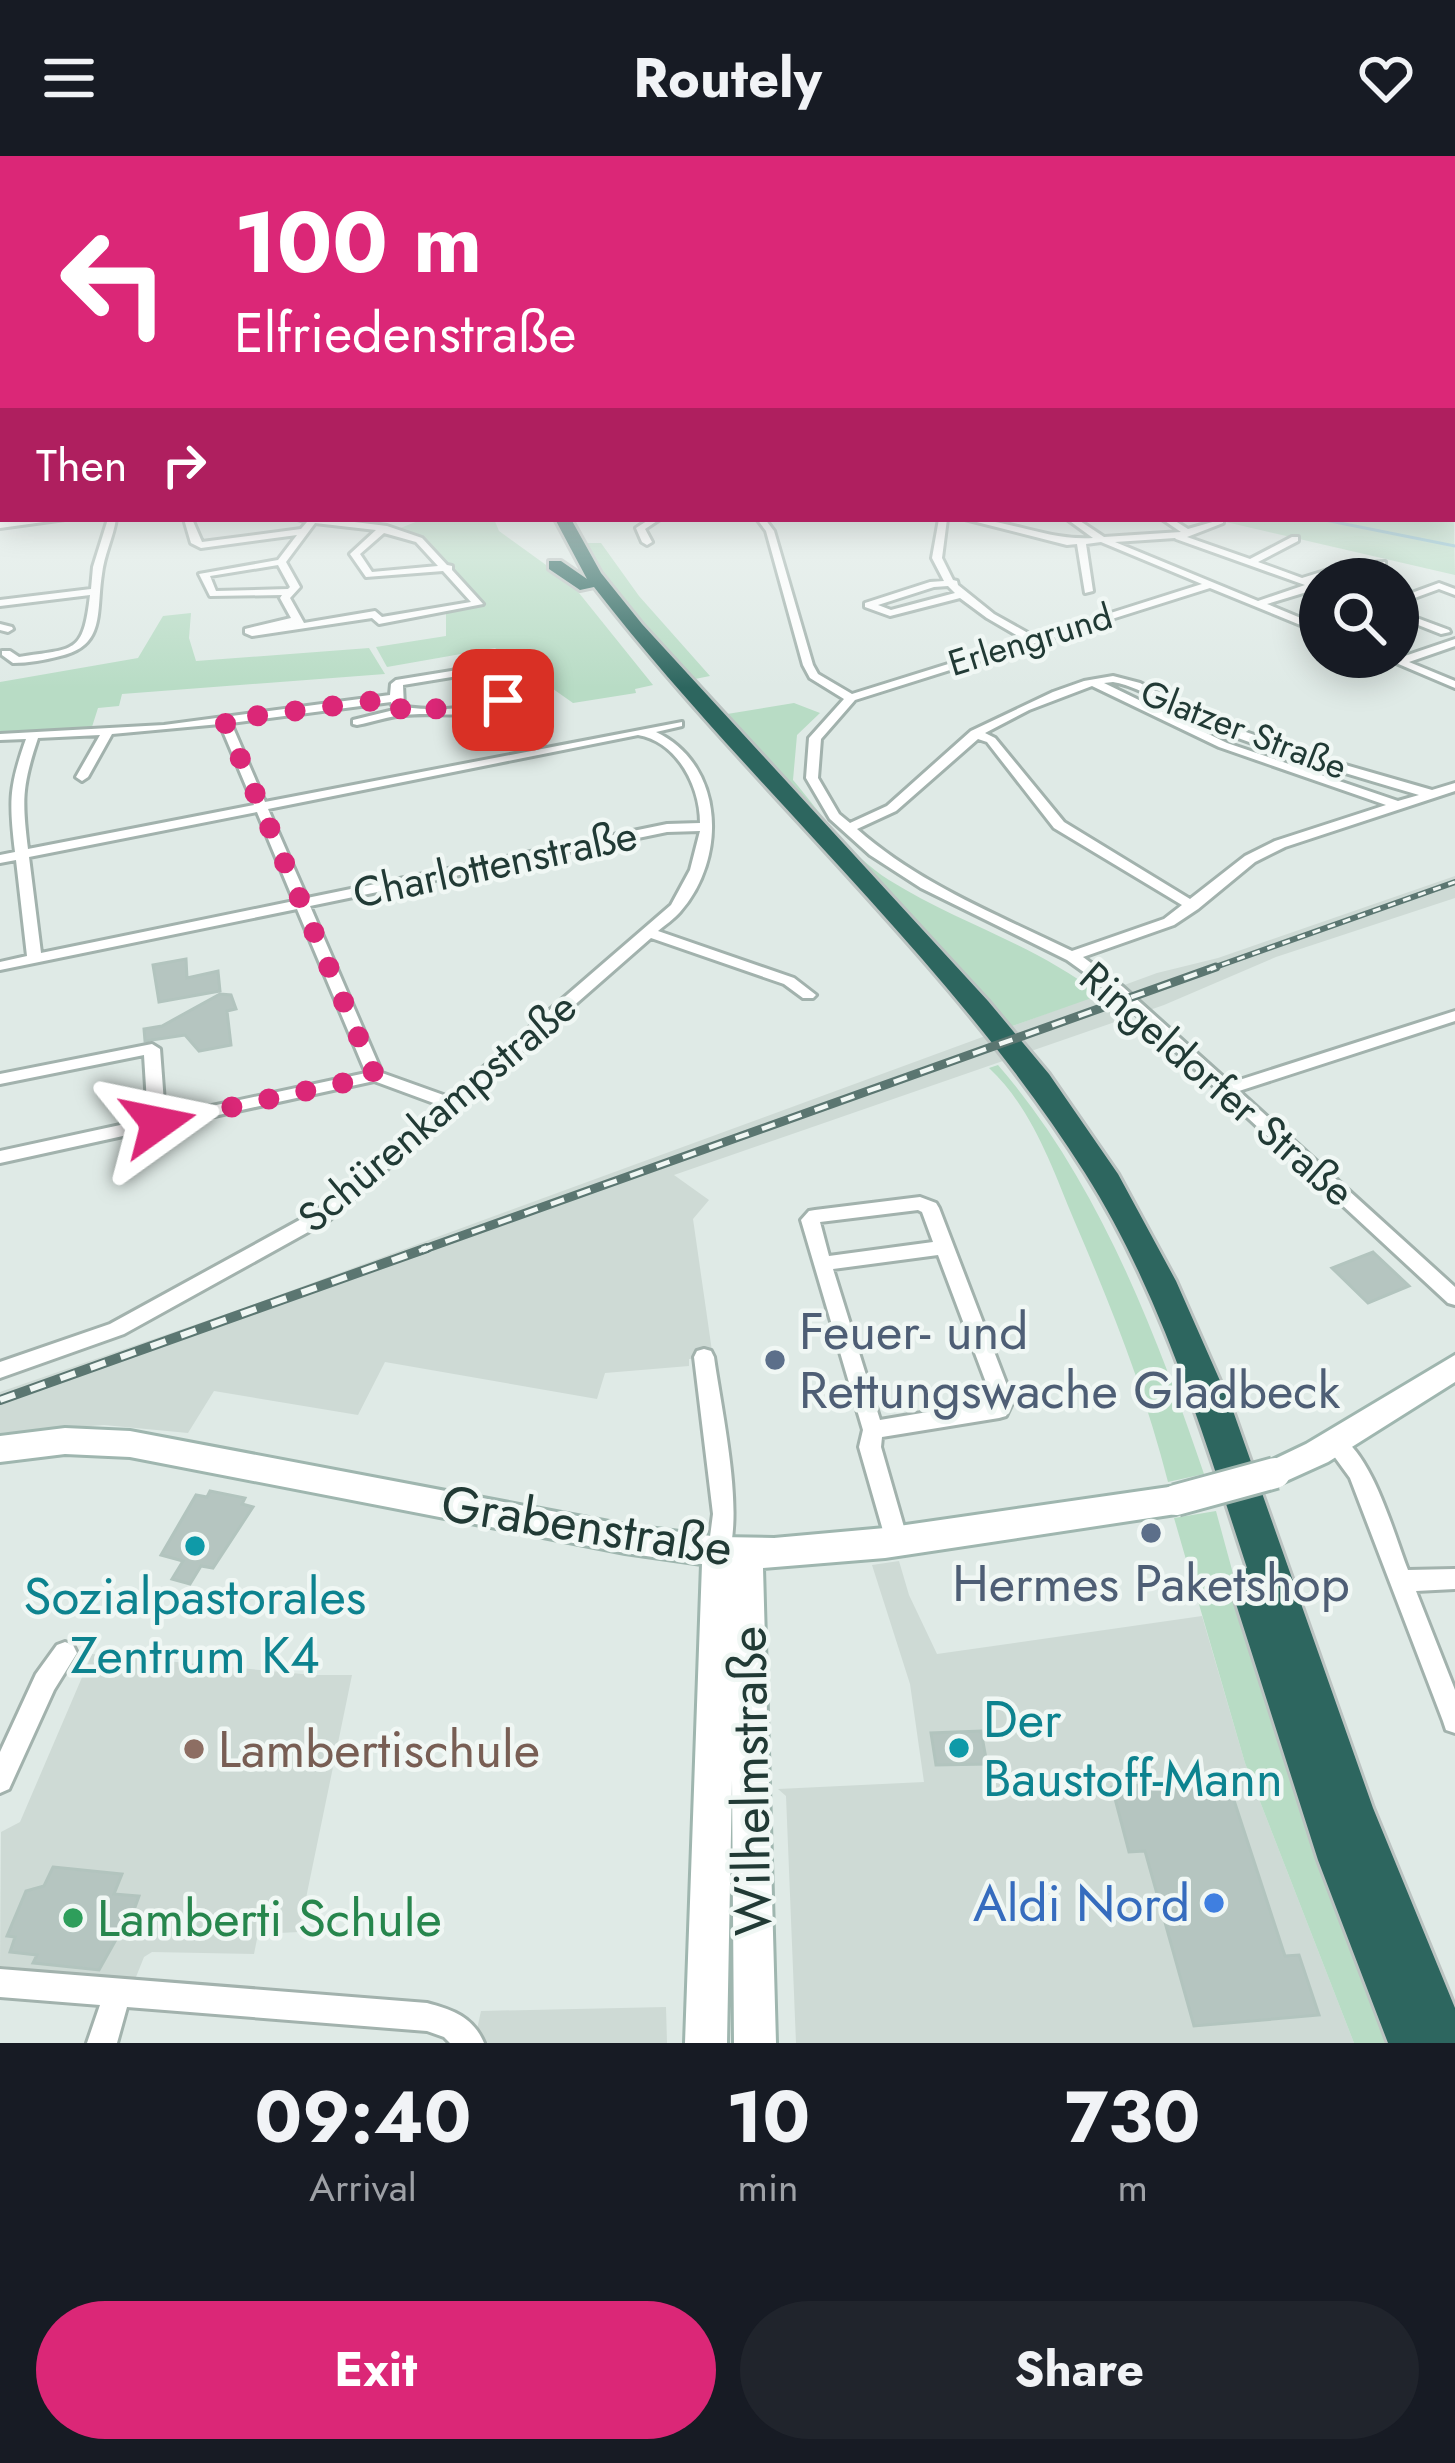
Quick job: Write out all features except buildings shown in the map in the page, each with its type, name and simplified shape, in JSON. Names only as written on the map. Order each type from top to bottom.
[{"type":"highway","points":[[552,522],[586,586]]},
{"type":"highway","points":[[565,522],[628,629],[966,1010],[1025,1084],[1084,1175],[1139,1280],[1192,1409],[1304,1751],[1414,2043]]},
{"type":"highway","points":[[555,565],[586,586],[628,629],[979,1007],[1039,1081],[1102,1174],[1159,1281],[1213,1408],[1349,1808],[1443,2043]]},
{"type":"street","points":[[0,525],[30,522]]},
{"type":"street","points":[[6,653],[16,661],[77,650],[94,622],[111,522]]},
{"type":"street","points":[[189,522],[201,545],[304,524],[384,528],[419,540],[478,604],[380,621],[375,614],[295,618],[287,592]]},
{"type":"street","points":[[647,542],[640,528],[651,522]]},
{"type":"street","points":[[763,522],[770,531],[808,665],[814,676],[851,698]]},
{"type":"street","points":[[943,522],[937,557],[954,583],[992,619],[1031,639]]},
{"type":"street","points":[[983,522],[1082,543],[1186,534],[1217,522]]},
{"type":"street","points":[[1076,522],[1103,540],[1299,621]]},
{"type":"street","points":[[1170,522],[1186,534],[1251,562],[1299,576]]},
{"type":"street","points":[[281,562],[295,587],[287,592],[213,594],[204,574],[281,562],[304,524]]},
{"type":"street","points":[[384,528],[355,554],[369,574],[448,568]]},
{"type":"street","points":[[1186,534],[1267,555]]},
{"type":"street","points":[[1251,562],[1294,539]]},
{"type":"street","points":[[1082,543],[1088,590]]},
{"type":"street","points":[[954,583],[933,584],[868,605],[890,613],[964,594]]},
{"type":"street","name":"Erlengrund","points":[[851,698],[1210,585]]},
{"type":"street","points":[[1419,593],[1439,586],[1455,592]]},
{"type":"street","points":[[1258,604],[1299,588]]},
{"type":"street","points":[[0,603],[96,591]]},
{"type":"street","points":[[1419,622],[1453,634]]},
{"type":"street","points":[[1419,648],[1453,634]]},
{"type":"street","points":[[474,652],[481,670]]},
{"type":"street","points":[[357,722],[506,697],[490,673],[481,670],[396,684],[402,712]]},
{"type":"street","points":[[1419,670],[1455,685]]},
{"type":"street","name":"Glatzer Straße","points":[[1094,683],[1123,681],[1197,718],[1274,747],[1431,794]]},
{"type":"street","points":[[848,829],[902,806],[951,751],[975,733],[1094,683]]},
{"type":"street","name":"Glatzer Straße","points":[[1094,683],[1223,745],[1397,805]]},
{"type":"street","points":[[0,737],[107,733],[396,698]]},
{"type":"street","name":"Ringeldorfer Straße","points":[[851,698],[814,730],[808,750],[814,785],[848,829],[919,884],[1071,956],[1118,990],[1455,1298]]},
{"type":"street","points":[[224,720],[375,1076]]},
{"type":"street","points":[[0,860],[678,724]]},
{"type":"street","points":[[639,732],[657,734],[697,777],[708,827]]},
{"type":"street","points":[[82,778],[107,733]]},
{"type":"street","points":[[975,733],[991,740],[1059,825],[1192,906]]},
{"type":"street","points":[[33,737],[17,789],[35,960]]},
{"type":"street","points":[[1071,956],[1169,922],[1250,859],[1276,845],[1455,787]]},
{"type":"street","points":[[0,791],[17,789]]},
{"type":"street","name":"Charlottenstraße","points":[[0,966],[667,828],[708,827]]},
{"type":"street","name":"Schürenkampstraße","points":[[0,1370],[117,1329],[312,1221],[676,908],[692,884],[708,827]]},
{"type":"street","points":[[650,933],[789,981],[808,995]]},
{"type":"street","points":[[1229,1089],[1455,1016]]},
{"type":"street","points":[[0,1079],[152,1049],[158,1123]]},
{"type":"street","points":[[0,1156],[375,1076],[452,1105]]},
{"type":"street","points":[[873,1430],[1000,1410],[1003,1401],[929,1208],[920,1203],[810,1220],[873,1430],[870,1447],[897,1541]]},
{"type":"street","points":[[822,1264],[944,1246]]},
{"type":"street","name":"Wilhelmstraße","points":[[704,1357],[730,1544],[755,2043]]},
{"type":"street","name":"Grabenstraße","points":[[0,1449],[65,1442],[130,1444],[625,1539],[730,1544],[897,1541],[1176,1500],[1275,1473],[1455,1367]]},
{"type":"street","points":[[1334,1441],[1359,1473],[1455,1721]]},
{"type":"street","name":"Wilhelmstraße","points":[[706,2043],[730,1544]]},
{"type":"street","points":[[1402,1581],[1455,1579]]},
{"type":"street","points":[[0,1780],[45,1682],[64,1653]]},
{"type":"street","points":[[0,1983],[427,2017],[453,2025],[469,2043]]},
{"type":"street","points":[[102,2043],[117,1995]]},
{"type":"shaded area","points":[[1455,876],[1455,898],[1276,957],[1164,1005],[674,1175],[709,1200],[693,1219],[713,1358],[689,1359],[689,1366],[605,1373],[597,1399],[385,1362],[358,1415],[214,1391],[188,1433],[104,1425],[0,1433],[0,1392],[252,1305],[1157,973],[1218,958]]},
{"type":"shaded area","points":[[899,1561],[909,1595],[937,1654],[1202,1616],[1245,1763],[1354,2043],[796,2043],[786,1796],[778,1789],[924,1782],[910,1684],[872,1565]]},
{"type":"shaded area","name":"Lambertischule","points":[[92,1654],[352,1675],[299,1932],[258,1934],[254,1954],[152,1952],[144,1957],[136,1977],[127,1980],[0,1966],[1,1832],[20,1822]]},
{"type":"shaded area","points":[[666,2007],[667,2043],[474,2043],[481,2011]]},
{"type":"green space","points":[[416,522],[495,522],[499,531],[571,583],[653,685],[635,689],[636,693],[573,703],[495,648],[387,667],[376,647],[446,636],[446,612],[483,605],[432,547],[398,529]]},
{"type":"green space","points":[[1226,522],[1454,522],[1455,575],[1419,567],[1419,558],[1382,558]]},
{"type":"green space","points":[[585,543],[601,543],[639,596],[710,676],[690,680],[603,575]]},
{"type":"green space","points":[[191,613],[189,638],[196,661],[369,648],[385,674],[122,694],[119,706],[98,708],[91,730],[0,733],[0,682],[138,658],[163,616]]},
{"type":"green space","points":[[794,703],[820,713],[797,735],[793,780],[862,859],[915,895],[1048,961],[1100,995],[1007,1028],[887,888],[721,715]]},
{"type":"green space","points":[[998,1065],[1033,1109],[1094,1207],[1144,1312],[1204,1474],[1168,1482],[1138,1382],[1101,1284],[1039,1139],[1017,1101],[989,1068]]},
{"type":"green space","points":[[1216,1511],[1241,1603],[1397,2043],[1354,2043],[1245,1763],[1174,1518]]},
{"type":"waterway","points":[[1335,522],[1455,546]]},
{"type":"railway","points":[[1207,970],[1455,882]]},
{"type":"railway","points":[[419,1251],[1216,967]]},
{"type":"railway","points":[[0,1400],[427,1248]]},
{"type":"place","name":"Feuer- und Rettungswache Gladbeck","points":[[775,1360]]},
{"type":"place","name":"Hermes Paketshop","points":[[1151,1533]]},
{"type":"place","name":"Sozialpastorales Zentrum K4","points":[[195,1546]]},
{"type":"place","name":"Der Baustoff-Mann","points":[[959,1748]]},
{"type":"place","name":"Lambertischule","points":[[194,1749]]},
{"type":"place","name":"Aldi Nord","points":[[1214,1903]]},
{"type":"place","name":"Lamberti Schule","points":[[73,1918]]},
{"type":"route","points":[[158,1123],[375,1076],[224,720],[312,705],[396,698],[402,712],[489,706],[503,700]]}]
